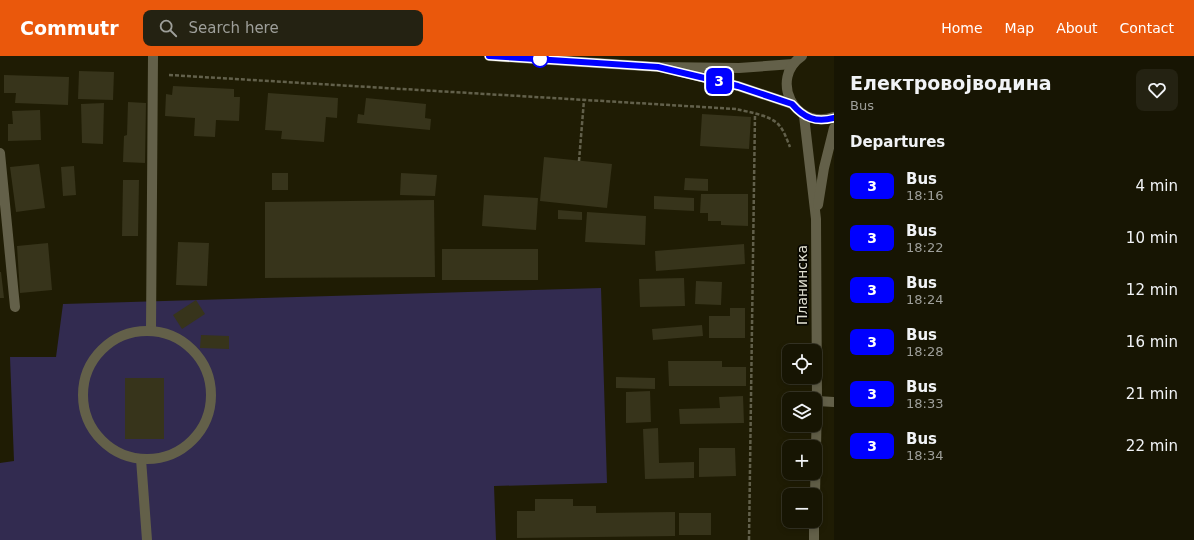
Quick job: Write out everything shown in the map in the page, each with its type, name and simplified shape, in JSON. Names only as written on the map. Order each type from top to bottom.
[{"type":"street","points":[[151,330],[153,56]]},
{"type":"street","points":[[489,56],[658,67],[739,68],[794,64]]},
{"type":"street","points":[[802,56],[789,71],[787,79],[788,96],[792,104],[804,116],[812,119],[820,120],[834,118]]},
{"type":"street","points":[[658,67],[738,86],[792,104]]},
{"type":"street","name":"Планинска","points":[[804,116],[816,219],[817,392]]},
{"type":"street","name":"Планинска","points":[[816,219],[824,168],[834,128]]},
{"type":"street","points":[[0,153],[15,307]]},
{"type":"street","points":[[151,330],[167,334],[183,341],[196,352],[205,366],[210,382],[211,399],[208,416],[200,431],[189,444],[174,453],[158,459],[141,459],[125,456],[110,448],[98,437],[89,423],[84,407],[82,390],[86,374],[94,359],[104,346],[118,337],[134,332],[151,330]]},
{"type":"street","points":[[822,401],[834,402]]},
{"type":"street","name":"Планинска","points":[[815,488],[816,432]]},
{"type":"street","points":[[141,459],[147,540]]},
{"type":"street","points":[[814,528],[814,540]]},
{"type":"path","points":[[152,74],[736,109],[755,114],[778,124],[785,134],[791,153]]},
{"type":"path","points":[[578,161],[584,100]]},
{"type":"path","points":[[749,540],[755,114]]},
{"type":"shaded area","points":[[601,288],[607,483],[494,486],[496,540],[0,540],[0,463],[14,461],[10,357],[56,357],[63,304]]},
{"type":"building","points":[[79,71],[114,72],[113,100],[78,99]]},
{"type":"building","points":[[4,75],[69,77],[68,105],[15,103],[16,93],[4,93]]},
{"type":"building","points":[[173,86],[234,89],[234,97],[240,97],[239,121],[216,120],[215,137],[194,136],[195,118],[165,116],[166,94],[172,95]]},
{"type":"building","points":[[268,93],[338,98],[337,118],[326,117],[324,142],[281,139],[282,131],[265,130]]},
{"type":"building","points":[[366,98],[426,104],[425,118],[431,119],[430,130],[357,123],[358,114],[364,115]]},
{"type":"building","points":[[128,102],[146,103],[145,163],[123,162],[124,136],[127,135]]},
{"type":"building","points":[[104,103],[103,144],[82,143],[81,104]]},
{"type":"building","points":[[40,110],[41,140],[8,141],[8,124],[13,124],[12,111]]},
{"type":"building","points":[[702,114],[751,117],[749,149],[700,146]]},
{"type":"building","points":[[544,157],[612,164],[607,208],[540,201]]},
{"type":"building","points":[[39,164],[45,208],[16,212],[10,167]]},
{"type":"building","points":[[74,166],[76,195],[63,196],[61,167]]},
{"type":"building","points":[[272,173],[288,173],[288,190],[272,190]]},
{"type":"building","points":[[401,173],[437,175],[435,196],[400,195]]},
{"type":"building","points":[[685,178],[708,179],[708,191],[684,190]]},
{"type":"building","points":[[123,180],[139,180],[138,236],[122,236]]},
{"type":"building","points":[[701,194],[748,194],[748,226],[721,225],[721,221],[708,221],[708,213],[700,213]]},
{"type":"building","points":[[484,195],[538,198],[536,230],[482,226]]},
{"type":"building","points":[[654,196],[694,198],[694,211],[654,209]]},
{"type":"building","points":[[434,200],[435,277],[265,278],[265,202]]},
{"type":"building","points":[[558,210],[582,212],[582,220],[558,219]]},
{"type":"building","points":[[587,212],[646,216],[645,245],[585,242]]},
{"type":"building","points":[[178,242],[209,243],[207,286],[176,285]]},
{"type":"building","points":[[48,243],[52,290],[20,293],[17,246]]},
{"type":"building","points":[[744,244],[745,264],[656,271],[655,251]]},
{"type":"building","points":[[442,249],[538,249],[538,280],[442,280]]},
{"type":"building","points":[[1,272],[4,298],[0,298]]},
{"type":"building","points":[[684,278],[685,306],[640,307],[639,279]]},
{"type":"building","points":[[696,281],[722,282],[721,305],[695,304]]},
{"type":"building","points":[[196,300],[205,314],[182,329],[173,315]]},
{"type":"building","points":[[730,308],[745,308],[745,338],[709,338],[709,316],[730,316]]},
{"type":"building","points":[[702,325],[703,336],[653,340],[652,329]]},
{"type":"building","points":[[201,335],[229,336],[229,349],[200,348]]},
{"type":"building","points":[[668,361],[722,361],[722,367],[746,367],[746,386],[669,386]]},
{"type":"building","points":[[616,377],[655,378],[655,389],[616,388]]},
{"type":"building","points":[[125,378],[164,378],[164,439],[125,439]]},
{"type":"building","points":[[650,391],[651,422],[626,423],[626,392]]},
{"type":"building","points":[[743,396],[744,423],[680,424],[679,409],[720,408],[719,397]]},
{"type":"building","points":[[658,428],[659,463],[694,462],[694,478],[645,479],[643,429]]},
{"type":"building","points":[[699,448],[735,448],[736,476],[699,477]]},
{"type":"building","points":[[535,499],[573,499],[573,506],[596,506],[596,513],[675,512],[675,536],[517,538],[517,511],[535,511]]},
{"type":"building","points":[[679,513],[711,513],[711,535],[679,535]]},
{"type":"bus line","name":"3","points":[[489,56],[658,67],[738,86],[792,104],[804,116],[812,119],[820,120],[834,118]]}]
